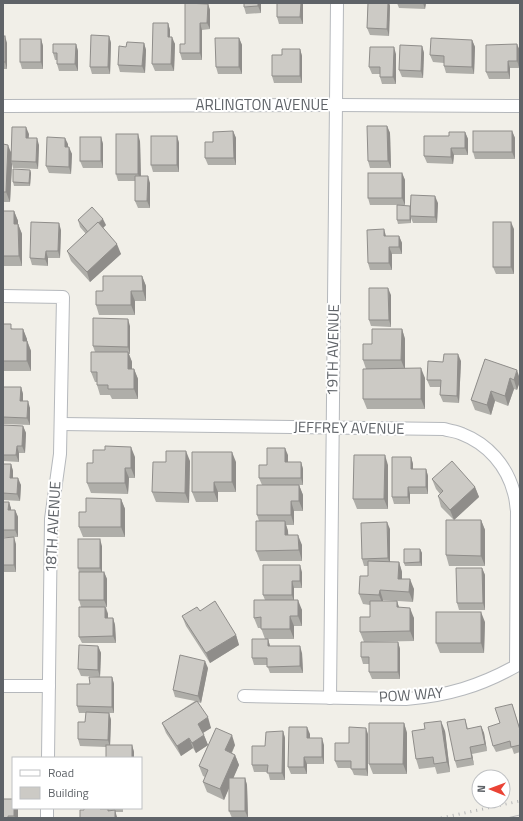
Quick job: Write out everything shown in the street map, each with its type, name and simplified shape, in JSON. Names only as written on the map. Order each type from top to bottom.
[{"type":"street","name":"19TH AVENUE","points":[[330,698],[337,3]]},
{"type":"street","name":"ARLINGTON AVENUE","points":[[3,106],[520,106]]},
{"type":"street","name":"18TH AVENUE","points":[[3,296],[63,297],[60,454],[51,520],[48,757]]},
{"type":"street","name":"JEFFREY AVENUE","points":[[61,424],[444,429],[461,433],[486,447],[500,462],[508,476],[515,494],[517,512],[518,585]]},
{"type":"street","name":"POW WAY","points":[[244,696],[406,699],[445,694],[472,687],[516,666],[518,585]]},
{"type":"street","points":[[3,686],[49,686]]},
{"type":"building","points":[[185,3],[208,4],[207,23],[200,23],[200,53],[180,53],[180,44],[185,44]]},
{"type":"building","points":[[244,3],[258,3],[258,6],[244,7]]},
{"type":"building","points":[[277,3],[301,3],[300,17],[277,17]]},
{"type":"building","points":[[368,3],[388,3],[387,29],[367,28]]},
{"type":"building","points":[[153,23],[168,23],[168,37],[172,37],[171,64],[152,64]]},
{"type":"building","points":[[91,35],[109,36],[108,67],[90,67]]},
{"type":"building","points":[[3,36],[5,36],[5,62],[3,62]]},
{"type":"building","points":[[215,38],[239,38],[239,67],[216,67]]},
{"type":"building","points":[[431,38],[472,40],[472,67],[444,66],[444,56],[430,55]]},
{"type":"building","points":[[20,39],[41,39],[41,62],[20,62]]},
{"type":"building","points":[[127,42],[144,43],[142,66],[118,65],[119,46],[126,47]]},
{"type":"building","points":[[53,44],[76,44],[75,64],[57,64],[57,53],[53,53]]},
{"type":"building","points":[[517,44],[517,61],[508,61],[508,72],[486,72],[486,45]]},
{"type":"building","points":[[400,45],[422,46],[421,71],[399,70]]},
{"type":"building","points":[[370,47],[394,47],[393,77],[380,77],[380,67],[369,67]]},
{"type":"building","points":[[520,48],[520,66],[519,66]]},
{"type":"building","points":[[282,49],[300,49],[300,76],[272,76],[272,55],[282,55]]},
{"type":"building","points":[[367,126],[387,126],[388,161],[368,161]]},
{"type":"building","points":[[12,127],[26,127],[26,138],[37,138],[36,162],[11,161]]},
{"type":"building","points":[[233,131],[234,158],[205,158],[205,142],[213,142],[213,132]]},
{"type":"building","points":[[473,131],[512,131],[512,152],[473,152]]},
{"type":"building","points":[[449,132],[465,132],[465,148],[451,148],[451,157],[424,156],[424,136],[449,136]]},
{"type":"building","points":[[116,134],[138,134],[138,174],[116,174]]},
{"type":"building","points":[[151,136],[177,136],[177,165],[151,165]]},
{"type":"building","points":[[47,137],[65,138],[65,147],[69,147],[69,167],[46,166]]},
{"type":"building","points":[[80,137],[101,137],[101,161],[80,161]]},
{"type":"building","points":[[3,144],[8,145],[6,192],[3,192]]},
{"type":"building","points":[[13,169],[30,170],[29,183],[13,182]]},
{"type":"building","points":[[368,173],[402,173],[402,198],[368,198]]},
{"type":"building","points":[[135,176],[148,176],[147,201],[135,201]]},
{"type":"building","points":[[411,195],[435,196],[435,217],[410,216]]},
{"type":"building","points":[[397,205],[410,206],[410,220],[397,220]]},
{"type":"building","points":[[92,207],[103,219],[88,232],[78,220]]},
{"type":"building","points":[[3,211],[14,211],[14,224],[18,224],[19,256],[3,256]]},
{"type":"building","points":[[31,222],[59,223],[58,251],[46,251],[45,259],[30,258]]},
{"type":"building","points":[[98,222],[117,244],[87,272],[67,251]]},
{"type":"building","points":[[493,222],[511,222],[511,267],[493,267]]},
{"type":"building","points":[[384,229],[384,236],[399,236],[399,247],[389,247],[389,263],[368,263],[367,230]]},
{"type":"building","points":[[103,276],[142,276],[143,291],[131,291],[131,305],[96,305],[96,291],[103,291]]},
{"type":"building","points":[[369,288],[388,288],[389,320],[369,320]]},
{"type":"building","points":[[93,318],[128,319],[128,347],[93,346]]},
{"type":"building","points":[[3,324],[11,324],[11,329],[23,329],[23,341],[27,341],[27,361],[3,361]]},
{"type":"building","points":[[372,329],[402,329],[401,360],[363,360],[363,344],[372,344]]},
{"type":"building","points":[[91,352],[128,352],[128,369],[134,369],[134,389],[108,389],[108,385],[97,385],[97,372],[91,372]]},
{"type":"building","points":[[444,354],[458,354],[457,396],[440,395],[441,380],[427,380],[428,361],[443,362]]},
{"type":"building","points":[[485,359],[517,370],[514,380],[510,378],[505,396],[491,391],[487,405],[471,400]]},
{"type":"building","points":[[421,368],[421,399],[363,399],[363,369]]},
{"type":"building","points":[[3,387],[21,387],[20,401],[28,401],[27,418],[3,417]]},
{"type":"building","points":[[3,425],[23,426],[22,446],[17,446],[16,455],[3,455]]},
{"type":"building","points":[[105,446],[131,447],[131,468],[125,468],[125,483],[87,483],[87,463],[93,463],[93,450],[105,450]]},
{"type":"building","points":[[267,448],[285,448],[285,462],[301,462],[301,478],[259,478],[259,465],[267,465]]},
{"type":"building","points":[[166,451],[186,451],[185,493],[152,492],[153,462],[166,462]]},
{"type":"building","points":[[192,452],[232,452],[232,482],[214,482],[214,492],[192,492]]},
{"type":"building","points":[[354,455],[385,455],[384,499],[353,499]]},
{"type":"building","points":[[392,457],[411,457],[411,469],[426,469],[426,487],[408,487],[408,497],[392,497]]},
{"type":"building","points":[[452,461],[475,487],[450,510],[438,496],[443,491],[432,479]]},
{"type":"building","points":[[3,464],[11,464],[10,478],[18,478],[17,494],[3,493]]},
{"type":"building","points":[[257,485],[299,485],[299,501],[291,501],[291,515],[257,515]]},
{"type":"building","points":[[86,498],[121,499],[121,527],[79,527],[79,512],[86,512]]},
{"type":"building","points":[[3,502],[9,502],[8,510],[15,510],[15,530],[3,530]]},
{"type":"building","points":[[446,520],[481,520],[481,556],[446,555]]},
{"type":"building","points":[[256,521],[285,521],[285,535],[298,535],[299,550],[256,551]]},
{"type":"building","points":[[387,522],[388,558],[362,559],[361,523]]},
{"type":"building","points":[[14,537],[14,565],[3,565],[3,538]]},
{"type":"building","points":[[78,539],[100,539],[100,568],[78,568]]},
{"type":"building","points":[[404,549],[420,549],[420,562],[404,563]]},
{"type":"building","points":[[368,561],[399,562],[398,579],[410,579],[409,592],[380,590],[379,595],[359,594],[360,576],[368,576]]},
{"type":"building","points":[[263,565],[300,565],[300,581],[292,581],[292,595],[263,595]]},
{"type":"building","points":[[456,568],[482,568],[483,603],[457,603]]},
{"type":"building","points":[[79,572],[104,572],[104,600],[79,600]]},
{"type":"building","points":[[254,600],[298,600],[298,616],[290,616],[290,629],[261,629],[261,617],[254,618]]},
{"type":"building","points":[[215,601],[236,635],[206,653],[182,616],[197,607],[200,611]]},
{"type":"building","points":[[370,601],[397,601],[397,607],[410,608],[410,631],[360,632],[360,617],[370,617]]},
{"type":"building","points":[[79,607],[105,607],[105,618],[113,618],[113,636],[79,637]]},
{"type":"building","points":[[436,612],[481,612],[481,643],[436,643]]},
{"type":"building","points":[[252,639],[268,639],[268,646],[300,646],[300,666],[267,667],[267,658],[252,658]]},
{"type":"building","points":[[361,642],[398,642],[398,672],[369,672],[369,657],[361,657]]},
{"type":"building","points":[[79,645],[98,646],[98,670],[78,669]]},
{"type":"building","points":[[180,655],[205,661],[198,696],[173,690]]},
{"type":"building","points":[[89,677],[112,677],[112,707],[77,706],[77,684],[90,684]]},
{"type":"building","points":[[197,701],[208,717],[198,724],[204,735],[192,743],[189,738],[177,746],[162,723]]},
{"type":"building","points":[[512,704],[520,730],[520,745],[511,747],[510,741],[493,746],[488,727],[500,723],[495,708]]},
{"type":"building","points":[[86,712],[109,713],[108,740],[78,739],[78,722],[85,722]]},
{"type":"building","points":[[465,719],[467,729],[481,726],[485,744],[470,747],[472,758],[455,761],[447,722]]},
{"type":"building","points":[[441,721],[447,762],[434,764],[433,757],[416,759],[412,731],[425,729],[424,723]]},
{"type":"building","points":[[369,723],[404,723],[403,764],[369,764]]},
{"type":"building","points":[[289,727],[307,727],[307,738],[322,738],[322,757],[304,757],[304,767],[288,767]]},
{"type":"building","points":[[349,727],[366,728],[366,769],[351,769],[351,761],[335,761],[335,743],[349,743]]},
{"type":"building","points":[[216,728],[232,735],[225,750],[235,755],[220,789],[203,782],[208,770],[199,766]]},
{"type":"building","points":[[283,731],[282,773],[267,773],[268,765],[252,765],[252,746],[265,746],[266,732]]},
{"type":"building","points":[[106,745],[132,745],[132,757],[106,757]]},
{"type":"building","points":[[229,778],[245,778],[245,811],[229,811]]},
{"type":"building","points":[[3,799],[12,799],[14,816],[3,818]]},
{"type":"building","points":[[80,810],[115,810],[115,818],[80,818]]},
{"type":"tram line","points":[[507,818],[520,815]]},
{"type":"railway","points":[[441,818],[520,801]]}]
